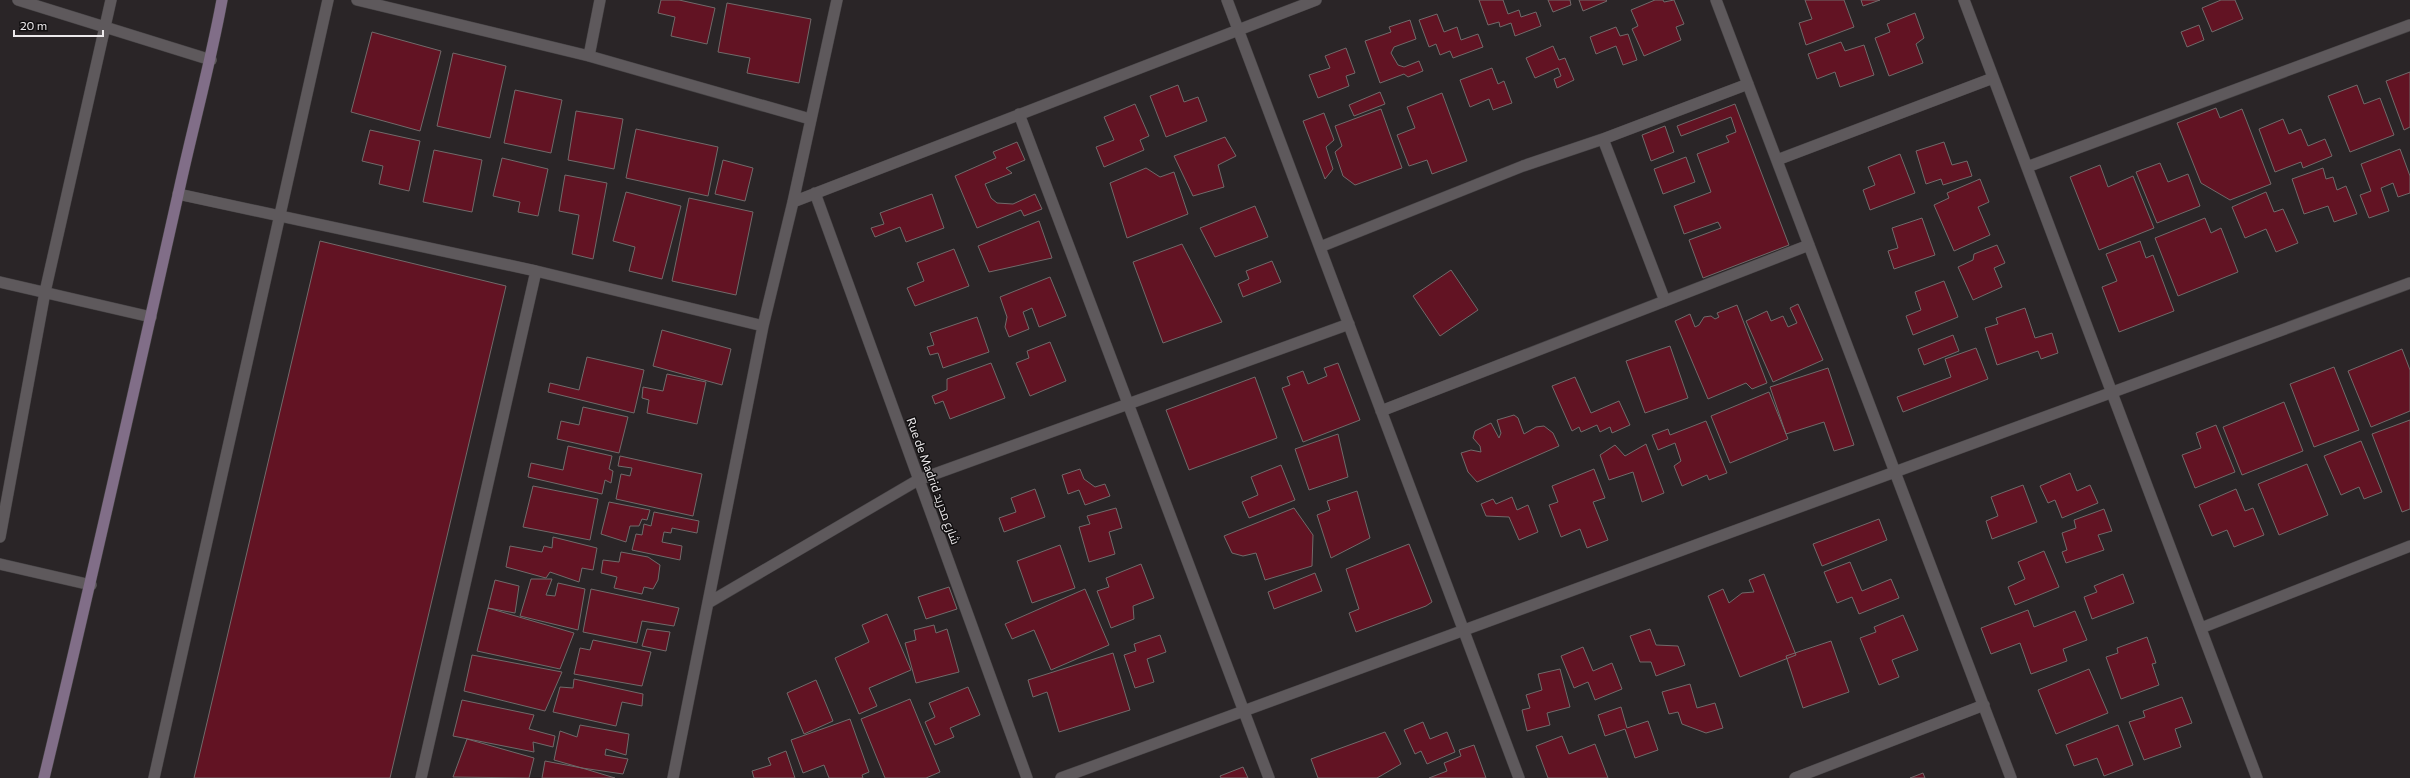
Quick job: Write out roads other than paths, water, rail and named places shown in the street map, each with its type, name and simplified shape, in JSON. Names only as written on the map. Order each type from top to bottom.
[{"type":"main road","points":[[44,778],[91,585],[178,194],[211,60],[222,0]]},
{"type":"street","points":[[18,0],[211,60]]},
{"type":"street","points":[[0,537],[45,292],[111,0]]},
{"type":"street","points":[[154,778],[281,216],[328,0]]},
{"type":"street","points":[[357,0],[589,56],[810,119]]},
{"type":"street","points":[[589,56],[600,0]]},
{"type":"street","points":[[673,778],[762,326],[793,202],[837,0]]},
{"type":"street","points":[[1227,0],[1519,778]]},
{"type":"street","points":[[793,202],[1316,0]]},
{"type":"street","points":[[1716,0],[2011,778]]},
{"type":"street","points":[[1976,0],[1965,2],[2201,628],[2254,777]]},
{"type":"street","points":[[2027,167],[2410,25]]},
{"type":"street","points":[[1777,160],[1993,78]]},
{"type":"street","points":[[1320,247],[1523,166],[1603,139],[1748,84]]},
{"type":"street","points":[[1020,114],[1269,778]]},
{"type":"street","points":[[1603,139],[1664,301]]},
{"type":"street","name":"Rue de Madrid شارع مدريد","points":[[814,193],[1027,778]]},
{"type":"street","points":[[178,194],[536,271],[762,326]]},
{"type":"street","points":[[1381,411],[1809,245]]},
{"type":"street","points":[[421,778],[536,271]]},
{"type":"street","points":[[0,282],[151,317]]},
{"type":"street","points":[[1061,778],[2410,283]]},
{"type":"street","points":[[708,603],[918,480],[1349,324]]},
{"type":"street","points":[[2201,628],[2410,546]]},
{"type":"street","points":[[0,564],[91,585]]},
{"type":"street","points":[[1794,778],[1984,705]]}]
